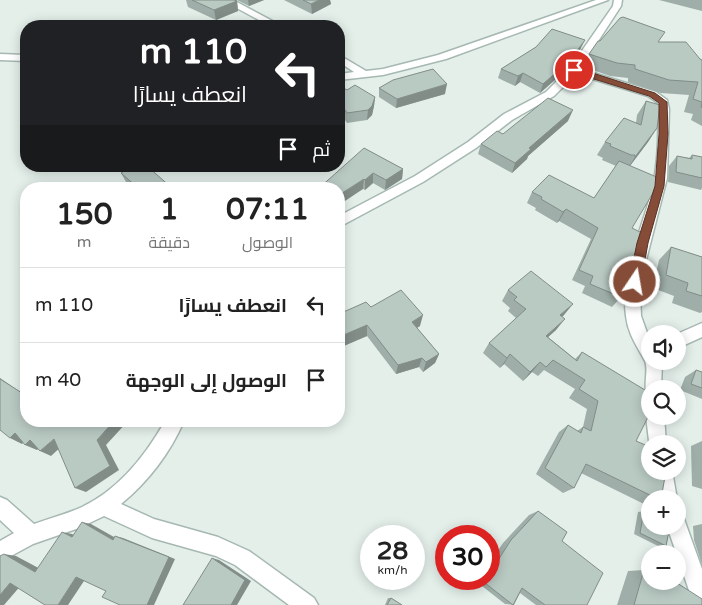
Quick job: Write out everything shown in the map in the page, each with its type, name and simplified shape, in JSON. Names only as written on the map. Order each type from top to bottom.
[{"type":"street","points":[[226,0],[265,20]]},
{"type":"street","points":[[345,77],[365,75],[442,57],[604,0]]},
{"type":"street","points":[[345,219],[419,179],[472,144],[515,112],[550,94],[574,70],[617,6],[618,0]]},
{"type":"street","points":[[0,57],[20,58]]},
{"type":"street","points":[[345,62],[365,75]]},
{"type":"street","points":[[574,70],[652,94],[663,102],[660,186],[643,243],[632,295],[634,328],[641,343]]},
{"type":"street","points":[[686,337],[702,330]]},
{"type":"street","points":[[0,552],[31,534],[104,506],[135,479],[154,456],[171,427]]},
{"type":"street","points":[[104,506],[152,528],[218,547],[242,558],[307,605]]},
{"type":"street","points":[[0,507],[31,534]]},
{"type":"street","points":[[680,535],[702,598]]},
{"type":"building","points":[[192,0],[234,0],[237,1],[214,10]]},
{"type":"building","points":[[303,0],[319,0],[311,4]]},
{"type":"building","points":[[623,17],[665,32],[658,42],[686,42],[702,60],[702,102],[693,99],[698,82],[669,80],[635,69],[635,65],[617,63],[589,54],[598,41]]},
{"type":"building","points":[[552,29],[585,40],[576,52],[573,50],[568,62],[543,84],[523,73],[518,76],[501,69],[536,47]]},
{"type":"building","points":[[433,69],[447,84],[397,99],[379,88],[393,80]]},
{"type":"building","points":[[355,85],[375,97],[372,106],[368,110],[347,113],[345,110],[345,89],[347,90]]},
{"type":"building","points":[[548,98],[573,110],[529,148],[531,149],[515,163],[481,144],[497,131],[503,134]]},
{"type":"building","points":[[646,101],[660,105],[657,128],[635,157],[635,155],[610,146],[611,144],[605,142],[624,118],[641,125]]},
{"type":"building","points":[[364,148],[403,169],[386,180],[373,173],[365,180],[345,191],[345,182],[326,182],[337,172],[345,172],[345,165]]},
{"type":"building","points":[[692,155],[702,157],[702,178],[676,172],[677,156],[692,159]]},
{"type":"building","points":[[619,161],[659,178],[656,188],[632,228],[642,233],[633,273],[631,272],[621,297],[590,284],[593,276],[579,270],[598,228],[566,209],[563,212],[532,192],[549,175],[594,198]]},
{"type":"building","points":[[154,172],[165,182],[131,182],[121,173]]},
{"type":"building","points":[[671,247],[702,257],[702,296],[686,291],[688,283],[666,275]]},
{"type":"building","points":[[531,271],[573,304],[560,315],[565,319],[546,336],[577,361],[582,352],[641,388],[641,425],[644,425],[636,441],[641,443],[641,480],[664,480],[663,490],[641,491],[586,464],[574,488],[545,468],[568,425],[581,433],[583,427],[591,431],[598,401],[579,389],[585,380],[553,360],[546,367],[540,362],[530,372],[510,354],[507,358],[489,343],[526,309],[514,300],[517,297],[508,290]]},
{"type":"building","points":[[401,290],[423,315],[412,322],[439,354],[426,362],[422,358],[398,365],[367,325],[345,334],[345,311],[366,302],[371,307]]},
{"type":"building","points":[[696,370],[702,372],[702,388],[691,384]]},
{"type":"building","points":[[0,379],[20,392],[20,427],[109,427],[97,440],[110,466],[75,488],[54,439],[40,451],[30,440],[25,445],[15,433],[10,438],[0,430]]},
{"type":"building","points":[[538,511],[567,532],[562,541],[603,573],[587,605],[545,605],[522,588],[513,605],[494,590],[500,590],[500,557],[511,540]]},
{"type":"building","points":[[82,522],[113,540],[115,536],[169,557],[147,605],[120,605],[102,597],[106,591],[76,577],[58,605],[45,605],[10,583],[0,595],[0,556],[4,554],[35,572],[62,532],[72,537]]},
{"type":"building","points":[[644,535],[668,535],[666,545]]},
{"type":"building","points":[[212,558],[245,580],[231,605],[183,605]]},
{"type":"building","points":[[641,580],[641,590],[686,589],[702,599],[702,605],[634,605]]},
{"type":"building","points":[[391,598],[402,605],[387,605]]},
{"type":"route","points":[[574,70],[652,94],[663,102],[660,186],[643,243],[635,282]]}]
